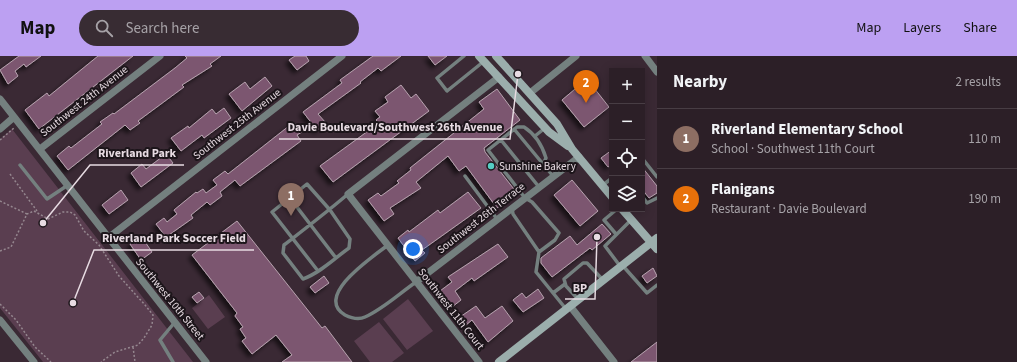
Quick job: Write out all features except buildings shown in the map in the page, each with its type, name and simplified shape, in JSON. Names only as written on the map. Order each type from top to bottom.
[{"type":"main road","points":[[499,57],[557,124],[572,149]]},
{"type":"main road","points":[[482,59],[545,127],[572,149],[609,194]]},
{"type":"main road","points":[[500,362],[621,266],[655,243],[624,212]]},
{"type":"street","name":"Southwest 24th Avenue","points":[[40,149],[160,56]]},
{"type":"street","name":"Southwest 25th Avenue","points":[[108,238],[342,56]]},
{"type":"street","points":[[530,93],[576,56]]},
{"type":"street","points":[[645,56],[657,72]]},
{"type":"street","points":[[348,194],[499,77]]},
{"type":"street","name":"Southwest 10th Street","points":[[0,99],[206,362]]},
{"type":"street","points":[[0,128],[14,117]]},
{"type":"street","name":"Southwest 26th Terrace","points":[[416,282],[579,157]]},
{"type":"street","name":"Southwest 11th Court","points":[[348,194],[478,362]]},
{"type":"street","points":[[568,308],[614,362]]},
{"type":"street","points":[[0,320],[34,362]]},
{"type":"lane","points":[[464,56],[437,78],[447,90],[482,59]]},
{"type":"lane","points":[[543,164],[546,158],[543,148],[535,136],[524,127],[517,127],[488,150],[525,198],[532,202],[559,233],[555,240],[539,252],[536,272],[553,293],[568,308]]},
{"type":"lane","points":[[535,136],[545,127]]},
{"type":"lane","points":[[514,129],[553,176]]},
{"type":"lane","points":[[501,140],[539,187]]},
{"type":"lane","points":[[645,162],[657,177]]},
{"type":"lane","points":[[20,164],[47,199],[68,185]]},
{"type":"lane","points":[[465,176],[497,219]]},
{"type":"lane","points":[[602,186],[609,180]]},
{"type":"lane","points":[[318,272],[292,238],[272,212],[307,184],[330,210],[350,239],[349,248],[318,272],[312,276],[302,278],[283,253],[284,245],[292,238],[330,210],[348,194]]},
{"type":"lane","points":[[290,198],[336,258]]},
{"type":"lane","points":[[645,200],[647,203],[657,198]]},
{"type":"lane","points":[[512,207],[513,214],[539,252]]},
{"type":"lane","points":[[614,212],[604,220],[616,234]]},
{"type":"lane","points":[[631,220],[605,246],[647,294],[657,285]]},
{"type":"lane","points":[[388,245],[346,280],[336,295],[338,308],[348,316],[365,318],[416,282]]},
{"type":"lane","points":[[578,300],[565,284],[565,277],[584,263],[591,266],[603,280]]},
{"type":"lane","points":[[553,293],[565,284]]},
{"type":"lane","points":[[173,362],[160,340],[175,322]]},
{"type":"path","points":[[0,140],[14,128]]},
{"type":"path","points":[[10,174],[43,218],[48,219],[62,212],[70,212],[75,215],[84,231],[99,245],[119,276],[146,305],[152,315],[152,324],[144,338],[133,348],[115,352],[101,362]]},
{"type":"path","points":[[0,201],[27,214]]},
{"type":"path","points":[[0,251],[10,247],[27,214],[34,211],[38,213]]},
{"type":"path","points":[[0,304],[16,320],[35,347],[50,362]]},
{"type":"path","points":[[133,348],[135,362]]},
{"type":"shaded area","points":[[12,129],[193,362],[43,362],[0,308],[0,139]]},
{"type":"shaded area","points":[[209,295],[225,317],[208,329],[192,308]]},
{"type":"shaded area","points":[[408,299],[433,331],[407,350],[383,319]]},
{"type":"shaded area","points":[[379,322],[404,353],[392,362],[370,362],[354,341]]},
{"type":"place","name":"Davie Boulevard/Southwest 26th Avenue","points":[[518,74]]},
{"type":"place","name":"Flanigans","points":[[586,103]]},
{"type":"place","name":"Sunshine Bakery","points":[[491,166]]},
{"type":"place","name":"Riverland Elementary School","points":[[291,216]]},
{"type":"place","name":"Riverland Park","points":[[43,223]]},
{"type":"place","name":"BP","points":[[597,237]]},
{"type":"place","name":"Riverland Park Soccer Field","points":[[73,303]]}]
